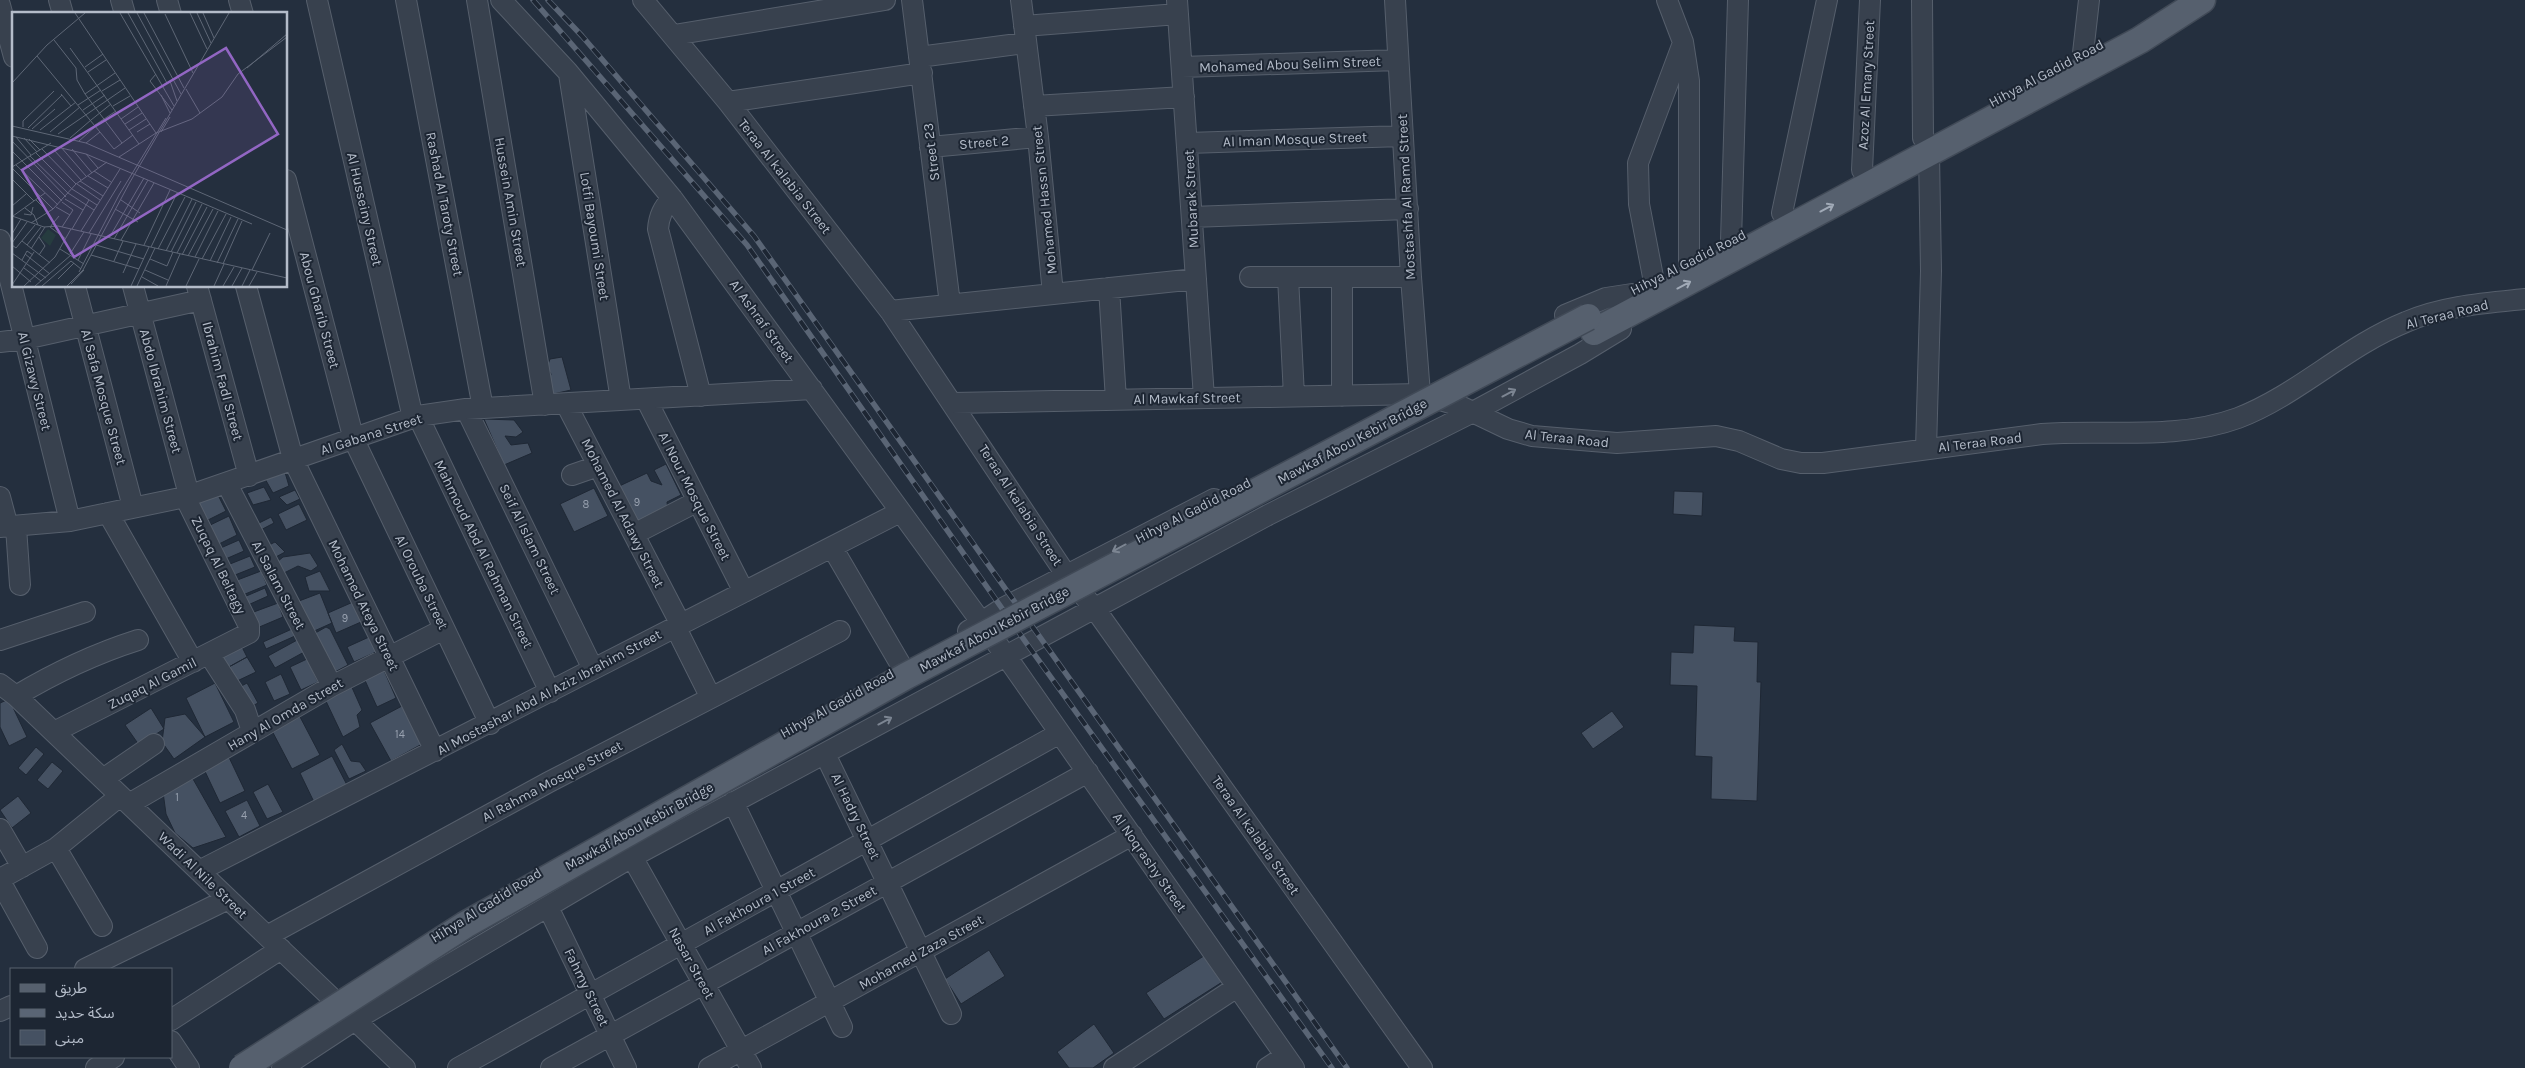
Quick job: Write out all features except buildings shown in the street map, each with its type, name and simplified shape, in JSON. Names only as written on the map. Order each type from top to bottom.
[{"type":"main road","name":"Hihya Al Gadid Road","points":[[1642,295],[1926,146],[2140,40],[2194,5]]},
{"type":"main road","name":"Hihya Al Gadid Road","points":[[1642,295],[1689,263],[1862,170],[1926,146],[2084,53],[2134,28],[2194,5]]},
{"type":"main road","name":"Mawkaf Abou Kebir Bridge","points":[[269,1068],[472,938],[913,689],[1591,325],[1642,295]]},
{"type":"main road","name":"Mawkaf Abou Kebir Bridge","points":[[242,1068],[464,924],[906,676],[1591,325]]},
{"type":"street","name":"Al Husseiny Street","points":[[317,0],[415,417]]},
{"type":"street","name":"Rashad Al Taroty Street","points":[[406,0],[475,409]]},
{"type":"street","name":"Hussein Amin Street","points":[[477,0],[545,405]]},
{"type":"street","name":"Al Ashraf Street","points":[[500,0],[568,72],[672,198],[1006,656]]},
{"type":"street","name":"Teraa Al kalabia Street","points":[[643,0],[674,34],[890,311],[1067,576],[1095,609],[1422,1068]]},
{"type":"street","points":[[674,34],[799,7],[885,0]]},
{"type":"street","name":"Street 23","points":[[912,0],[950,304]]},
{"type":"street","name":"Mohamed Hassn Street","points":[[1021,0],[1038,137],[1053,294]]},
{"type":"street","name":"Mostashfa Al Ramd Street","points":[[1395,0],[1411,278],[1420,394]]},
{"type":"street","points":[[1667,0],[1683,42],[1689,81],[1689,263]]},
{"type":"street","points":[[1731,241],[1738,0]]},
{"type":"street","points":[[1782,213],[1827,0]]},
{"type":"street","name":"Azoz Al Emary Street","points":[[1862,170],[1870,0]]},
{"type":"street","points":[[1922,0],[1931,271],[1926,449]]},
{"type":"street","points":[[2084,53],[2089,0]]},
{"type":"street","points":[[0,5],[12,49]]},
{"type":"street","points":[[728,102],[921,65],[1025,34],[1178,7]]},
{"type":"street","name":"Mubarak Street","points":[[1178,7],[1204,398]]},
{"type":"street","points":[[1642,295],[1638,163],[1683,42]]},
{"type":"street","name":"Mohamed Abou Selim Street","points":[[1182,67],[1398,60]]},
{"type":"street","name":"Lotfi Bayoumi Street","points":[[568,72],[621,400]]},
{"type":"street","name":"Mohamed Hassn Street","points":[[1034,106],[1184,97]]},
{"type":"street","name":"Al Iman Mosque Street","points":[[1188,143],[1403,136]]},
{"type":"street","name":"Street 2","points":[[930,147],[1038,137]]},
{"type":"street","name":"Abou Gharib Street","points":[[288,188],[354,440]]},
{"type":"street","points":[[672,198],[664,206],[659,217],[658,229],[701,396]]},
{"type":"street","points":[[1192,217],[1408,209]]},
{"type":"street","name":"Al Gizawy Street","points":[[0,240],[12,288]]},
{"type":"street","points":[[1250,277],[1411,278]]},
{"type":"street","points":[[1288,278],[1294,396]]},
{"type":"street","points":[[1342,278],[1342,396]]},
{"type":"street","points":[[890,311],[1196,279]]},
{"type":"street","name":"Al Gizawy Street","points":[[12,288],[70,521]]},
{"type":"street","name":"Al Safa Mosque Street","points":[[76,288],[133,507]]},
{"type":"street","name":"Abdo Ibrahim Street","points":[[134,288],[187,496]]},
{"type":"street","name":"Mohamed Ateya Street","points":[[247,288],[293,459],[435,751]]},
{"type":"street","points":[[1108,288],[1116,400]]},
{"type":"street","points":[[0,342],[25,339],[140,313],[199,293]]},
{"type":"street","name":"Ibrahim Fadl Street","points":[[199,293],[249,476]]},
{"type":"street","name":"Hihya Al Gadid Road","points":[[229,1068],[519,883],[744,754],[982,623],[1003,608],[1420,394],[1566,314],[1606,298],[1642,295]]},
{"type":"street","name":"Hihya Al Gadid Road","points":[[282,1068],[355,1020],[632,857],[1268,515],[1473,412],[1603,342],[1624,327],[1642,295]]},
{"type":"street","name":"Al Teraa Road","points":[[1420,394],[1445,400],[1508,430],[1532,436],[1617,443],[1716,436],[1739,441],[1781,459],[1802,463],[1822,463],[2042,434],[2076,432],[2154,433],[2213,425],[2258,409],[2375,338],[2407,321],[2486,303],[2525,299]]},
{"type":"street","name":"Al Gabana Street","points":[[8,527],[70,521],[187,496],[354,440],[415,417],[475,409],[812,389]]},
{"type":"street","name":"Al Mawkaf Street","points":[[953,403],[1420,394]]},
{"type":"street","name":"Al Nour Mosque Street","points":[[646,399],[744,592]]},
{"type":"street","name":"Mohamed Al Adawy Street","points":[[566,404],[634,534],[711,698]]},
{"type":"street","name":"Seif Al Islam Street","points":[[475,409],[593,669]]},
{"type":"street","name":"Mahmoud Abd Al Rahman Street","points":[[415,417],[550,692]]},
{"type":"street","name":"Al Orouba Street","points":[[354,440],[490,724]]},
{"type":"street","points":[[572,475],[598,466]]},
{"type":"street","name":"Al Salam Street","points":[[226,484],[332,686]]},
{"type":"street","name":"Zuqaq Al Beltagy","points":[[187,496],[249,626],[249,634]]},
{"type":"street","points":[[0,497],[20,585]]},
{"type":"street","points":[[634,534],[698,500]]},
{"type":"street","name":"Al Mostashar Abd Al Aziz Ibrahim Street","points":[[199,871],[490,724],[678,625],[900,512]]},
{"type":"street","points":[[108,513],[201,658],[245,710],[252,731]]},
{"type":"street","points":[[832,547],[902,667]]},
{"type":"street","points":[[0,640],[85,612]]},
{"type":"street","name":"Hany Al Omda Street","points":[[0,880],[56,848],[125,800],[332,686],[444,629]]},
{"type":"street","name":"Al Rahma Mosque Street","points":[[172,1019],[274,943],[549,782],[840,631]]},
{"type":"street","name":"Zuqaq Al Gamil","points":[[54,732],[249,634]]},
{"type":"street","points":[[16,696],[54,673],[95,654],[138,640]]},
{"type":"street","name":"Al Noqrashy Street","points":[[1006,656],[1290,1062]]},
{"type":"street","name":"Wadi Al Nile Street","points":[[0,684],[16,696],[54,732],[405,1068]]},
{"type":"street","name":"Al Fakhoura 1 Street","points":[[458,1068],[1060,733]]},
{"type":"street","points":[[103,779],[154,744]]},
{"type":"street","name":"Al Hadry Street","points":[[825,754],[951,1014]]},
{"type":"street","name":"Al Fakhoura 2 Street","points":[[551,1068],[1088,772]]},
{"type":"street","points":[[733,802],[842,1027]]},
{"type":"street","points":[[0,829],[22,867]]},
{"type":"street","name":"Mohamed Zaza Street","points":[[709,1068],[1132,835]]},
{"type":"street","points":[[56,848],[102,926]]},
{"type":"street","name":"Nasar Street","points":[[632,857],[751,1068]]},
{"type":"street","points":[[0,880],[38,948]]},
{"type":"street","points":[[88,968],[228,899]]},
{"type":"street","name":"Fahmy Street","points":[[548,907],[626,1068]]},
{"type":"street","points":[[1114,1068],[1237,987]]},
{"type":"street","points":[[172,1042],[189,1068]]},
{"type":"street","points":[[1267,1068],[1290,1062]]},
{"type":"railway","points":[[533,0],[747,245],[1027,644],[1332,1068]]},
{"type":"railway","points":[[548,0],[582,36],[754,236],[1347,1068]]}]
